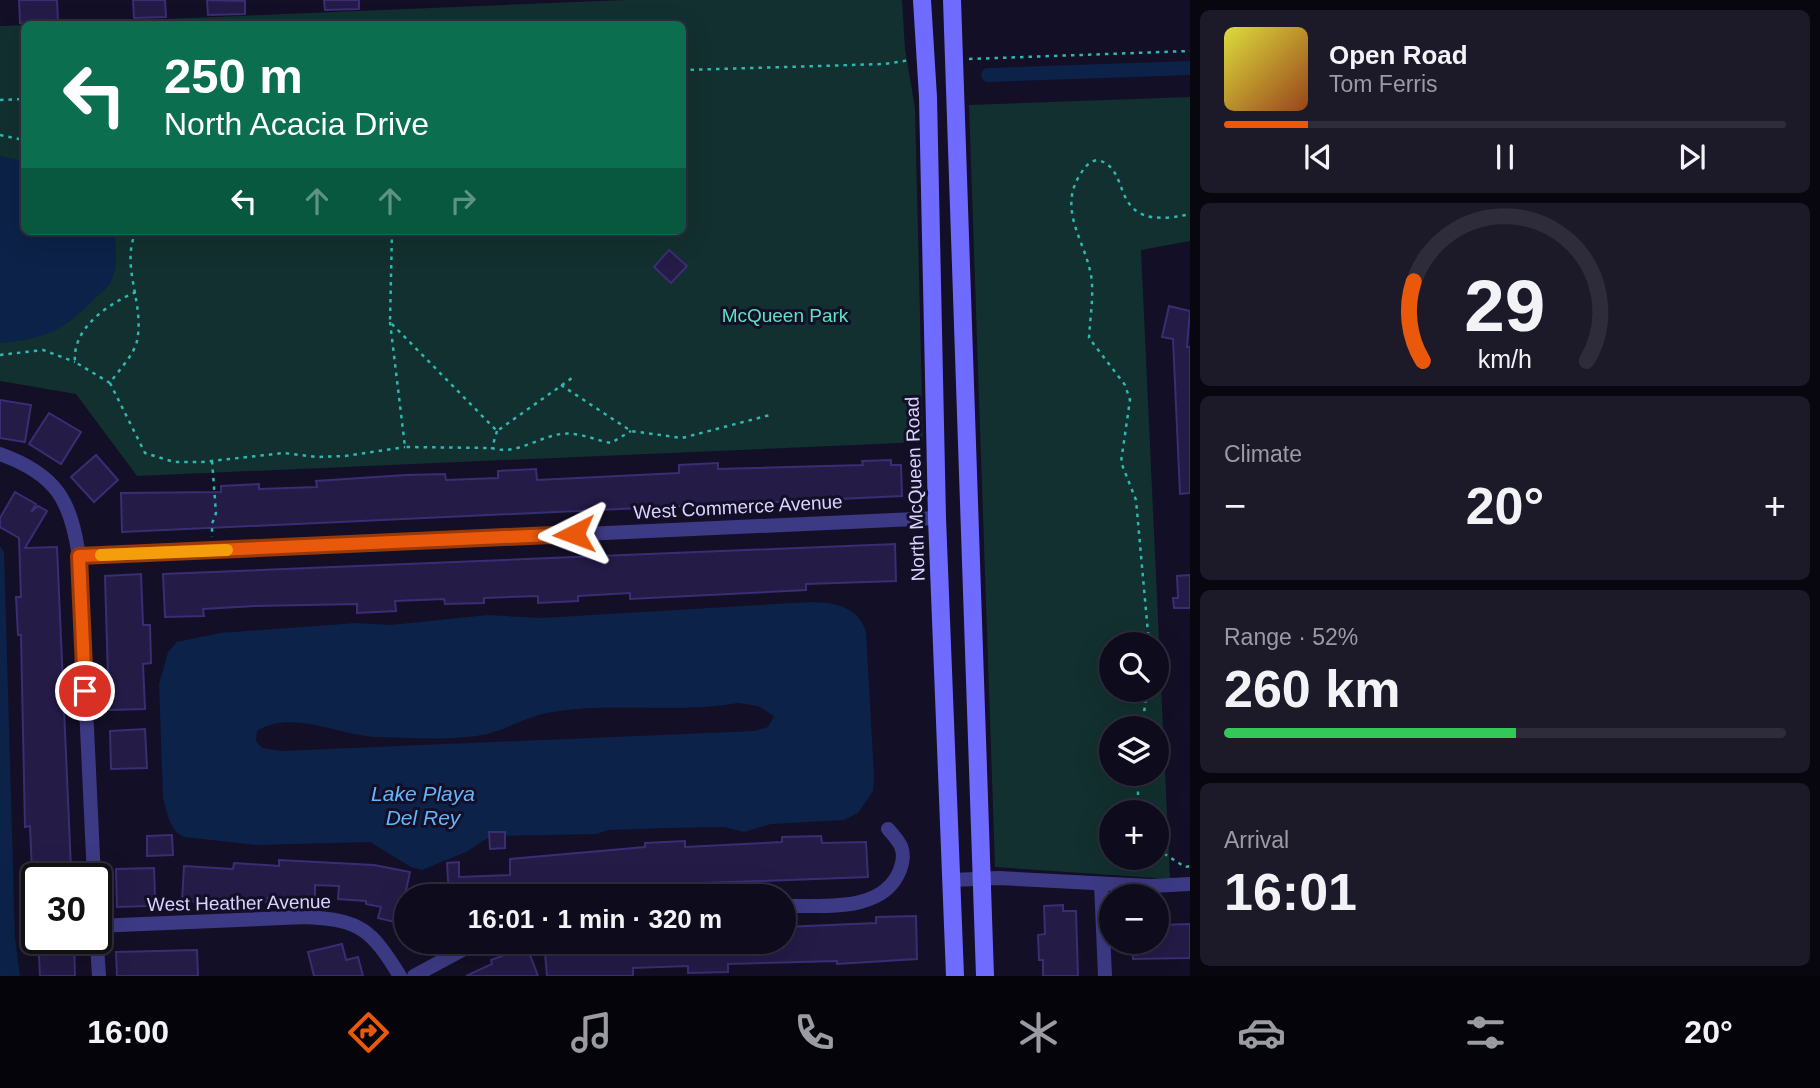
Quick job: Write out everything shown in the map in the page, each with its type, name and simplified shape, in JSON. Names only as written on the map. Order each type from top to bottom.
[{"type":"main road","name":"North McQueen Road","points":[[922,0],[927,84],[937,518],[955,976]]},
{"type":"main road","points":[[952,0],[985,976]]},
{"type":"main road","points":[[927,84],[956,83]]},
{"type":"main road","points":[[933,392],[964,391]]},
{"type":"street","points":[[0,454],[21,461],[62,493],[74,520],[79,556],[93,863]]},
{"type":"street","name":"West Commerce Avenue","points":[[79,556],[937,518]]},
{"type":"street","points":[[796,906],[857,904],[879,895],[897,877],[905,858],[902,844],[888,829]]},
{"type":"street","points":[[952,880],[1101,884]]},
{"type":"street","points":[[1169,884],[1190,884]]},
{"type":"street","name":"West Heather Avenue","points":[[112,927],[306,917],[339,919],[362,928],[380,945],[400,976]]},
{"type":"street","points":[[98,954],[99,976]]},
{"type":"street","points":[[414,976],[455,954]]},
{"type":"street","points":[[1104,954],[1105,976]]},
{"type":"path","points":[[955,60],[1190,51]]},
{"type":"path","points":[[686,70],[884,64],[925,58]]},
{"type":"path","points":[[0,100],[21,99]]},
{"type":"path","points":[[0,135],[21,139]]},
{"type":"path","points":[[1148,632],[1136,499],[1121,462],[1130,400],[1125,385],[1089,338],[1092,284],[1088,258],[1070,210],[1070,196],[1084,168],[1097,160],[1108,164],[1113,170],[1125,199],[1139,213],[1163,219],[1190,214]]},
{"type":"path","points":[[110,383],[136,343],[136,292],[129,267],[135,235]]},
{"type":"path","points":[[393,235],[390,322],[405,447]]},
{"type":"path","points":[[75,362],[74,352],[95,316],[116,301],[136,292]]},
{"type":"path","points":[[390,322],[497,431]]},
{"type":"path","points":[[0,355],[43,350],[75,362],[110,383],[145,453],[174,462],[212,461],[284,453],[317,457],[345,456],[405,447],[492,448],[502,452],[537,440],[572,433],[611,443],[631,431]]},
{"type":"path","points":[[492,448],[497,431],[572,378]]},
{"type":"path","points":[[561,385],[631,431],[682,438],[770,415]]},
{"type":"path","points":[[212,461],[216,513],[212,524],[212,550]]},
{"type":"path","points":[[1169,857],[1185,867],[1190,866]]},
{"type":"green space","name":"McQueen Park","points":[[625,0],[902,0],[905,49],[915,108],[923,442],[137,476],[76,394],[0,381],[0,26],[21,25],[21,235],[686,235],[686,21],[116,21]]},
{"type":"green space","points":[[1190,97],[1190,241],[1141,250],[1159,632],[1099,632],[1099,702],[1162,702],[1162,716],[1099,716],[1099,786],[1166,786],[1166,800],[1099,800],[1099,870],[1169,870],[1169,857],[1170,879],[995,867],[969,105]]},
{"type":"water","points":[[0,156],[21,160],[21,235],[114,235],[116,255],[114,274],[109,285],[73,319],[41,336],[0,343]]},
{"type":"water","points":[[0,546],[4,552],[15,937],[20,976],[0,976]]},
{"type":"water","name":"Lake Playa Del Rey","points":[[815,602],[841,606],[852,611],[866,632],[873,791],[858,813],[844,820],[771,824],[744,832],[725,827],[491,836],[466,852],[422,870],[411,867],[370,842],[257,845],[184,837],[176,832],[169,820],[163,798],[159,684],[168,652],[177,642],[220,633],[356,623],[390,625],[488,615],[541,618]],"holes":[[[738,703],[758,706],[774,716],[768,727],[754,731],[281,751],[262,748],[256,741],[257,731],[286,722],[317,725],[365,736],[448,738],[487,734],[540,715],[571,710],[619,707],[690,708]]]},
{"type":"building","points":[[19,0],[57,0],[58,21],[20,23]]},
{"type":"building","points":[[133,0],[165,0],[166,17],[134,18]]},
{"type":"building","points":[[207,0],[245,1],[245,14],[208,15]]},
{"type":"building","points":[[324,0],[359,0],[359,9],[325,10]]},
{"type":"building","points":[[669,250],[687,266],[671,283],[654,267]]},
{"type":"building","points":[[1169,306],[1190,311],[1187,347],[1190,347],[1190,493],[1180,494],[1173,339],[1162,337]]},
{"type":"building","points":[[0,400],[31,405],[25,442],[0,438]]},
{"type":"building","points":[[49,413],[81,432],[61,464],[29,444]]},
{"type":"building","points":[[96,455],[118,480],[94,502],[71,477]]},
{"type":"building","points":[[891,460],[891,465],[901,465],[902,496],[122,532],[121,493],[221,492],[221,486],[259,484],[259,489],[317,487],[316,481],[406,475],[445,474],[446,480],[498,478],[498,471],[536,469],[537,480],[679,473],[679,465],[718,463],[718,469],[863,465],[862,461]]},
{"type":"building","points":[[15,492],[36,504],[31,512],[38,506],[47,511],[25,548],[57,547],[71,863],[32,863],[30,826],[25,827],[21,635],[18,635],[16,597],[21,597],[19,538],[0,527],[0,518]]},
{"type":"building","points":[[895,544],[896,581],[806,584],[806,590],[630,599],[630,593],[578,596],[578,601],[538,603],[538,596],[484,598],[484,603],[445,604],[444,599],[395,601],[396,611],[357,613],[357,604],[255,606],[203,609],[204,616],[165,617],[163,574]]},
{"type":"building","points":[[141,574],[143,625],[150,625],[151,663],[143,664],[145,709],[109,710],[105,576]]},
{"type":"building","points":[[1190,575],[1190,608],[1174,608],[1173,598],[1178,598],[1177,576]]},
{"type":"building","points":[[145,729],[147,768],[111,769],[110,731]]},
{"type":"building","points":[[489,832],[505,832],[505,848],[490,849]]},
{"type":"building","points":[[172,835],[173,855],[147,856],[147,836]]},
{"type":"building","points":[[821,836],[822,843],[866,842],[868,877],[677,884],[448,884],[447,863],[459,862],[459,877],[510,875],[510,859],[645,847],[645,843],[685,841],[685,847],[782,842],[782,837]]},
{"type":"building","points":[[279,860],[374,865],[410,872],[407,884],[394,884],[394,922],[378,918],[381,907],[366,904],[366,901],[338,899],[339,886],[315,885],[315,899],[268,898],[268,902],[220,899],[220,903],[182,901],[184,866],[233,869],[234,863],[279,866]]},
{"type":"building","points":[[154,868],[155,897],[148,898],[148,906],[117,907],[116,869]]},
{"type":"building","points":[[1063,905],[1063,911],[1076,911],[1078,976],[1043,976],[1038,935],[1045,934],[1044,906]]},
{"type":"building","points":[[916,916],[917,959],[837,964],[837,961],[728,964],[728,972],[688,973],[688,966],[633,968],[633,976],[547,976],[545,954],[796,954],[796,926],[876,923],[876,917]]},
{"type":"building","points":[[1190,924],[1190,958],[1133,959],[1133,954],[1169,954],[1169,925]]},
{"type":"building","points":[[342,944],[346,960],[358,957],[363,976],[314,976],[308,952]]},
{"type":"building","points":[[197,950],[198,976],[117,976],[116,952]]},
{"type":"building","points":[[39,954],[74,954],[75,976],[40,976]]},
{"type":"building","points":[[508,954],[530,954],[538,976],[466,976],[492,964],[491,960]]},
{"type":"waterway","points":[[988,75],[1190,68]]},
{"type":"slow traffic","points":[[101,555],[227,550]]},
{"type":"route","points":[[85,691],[79,556],[574,534]]}]
